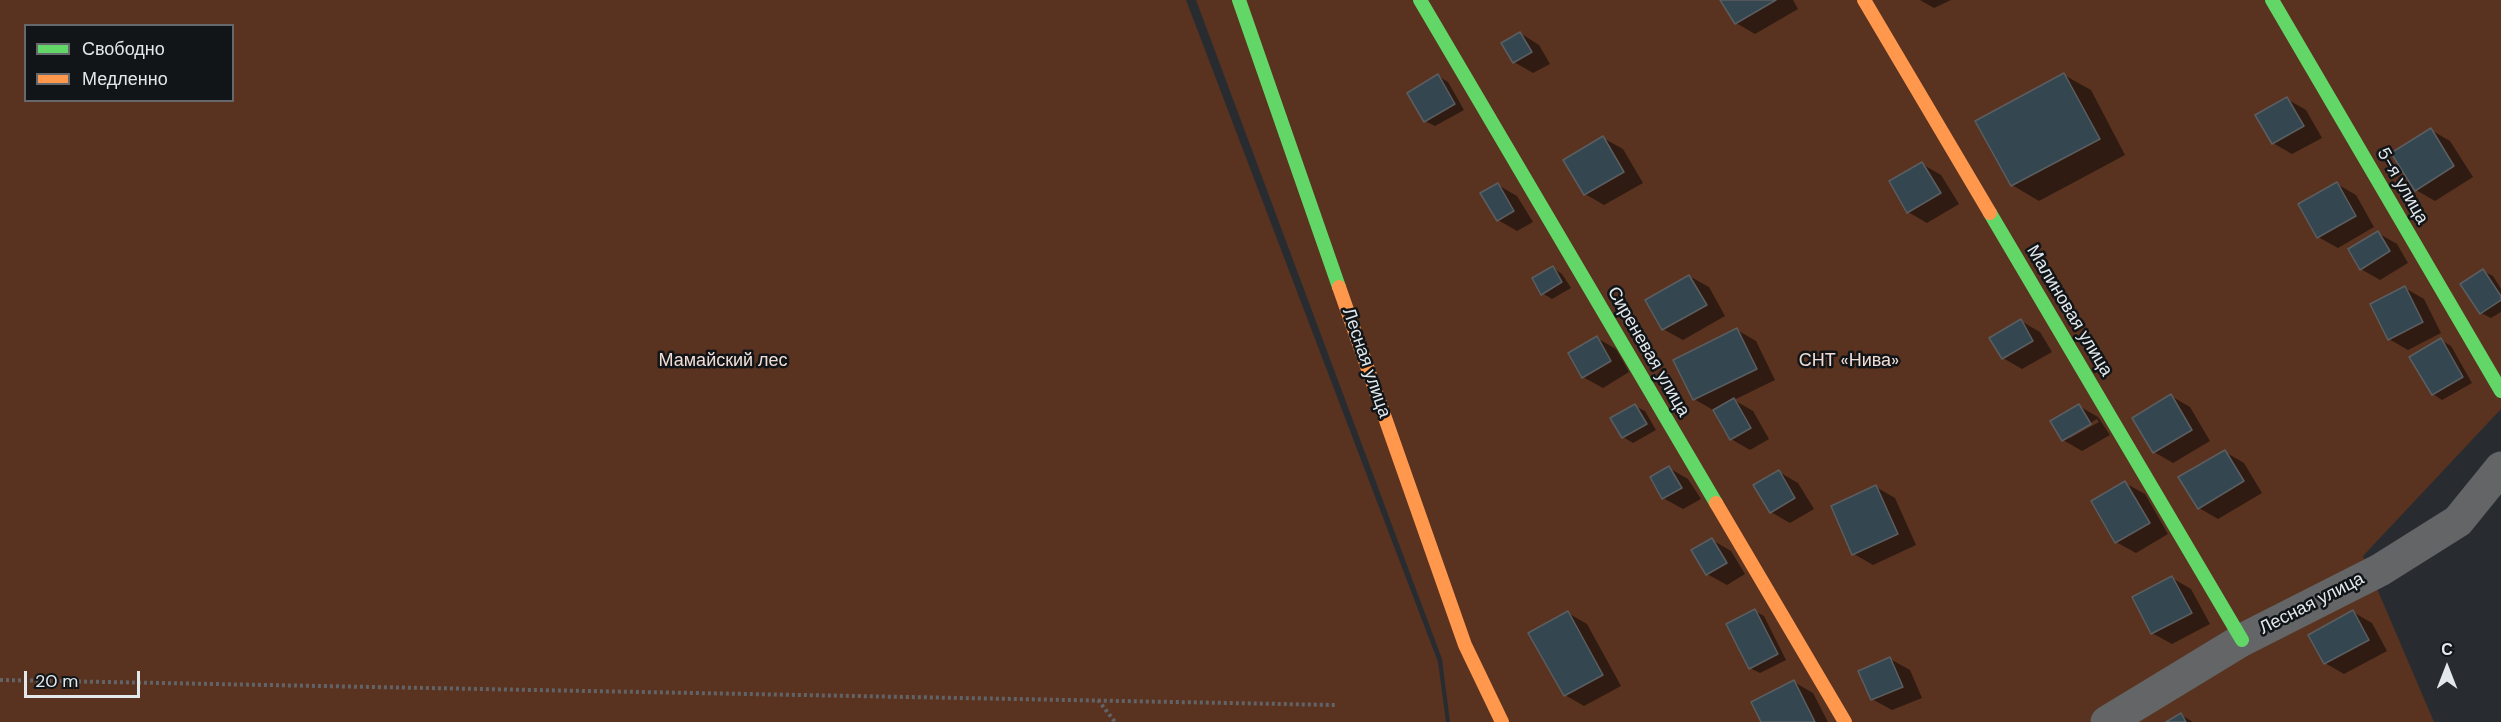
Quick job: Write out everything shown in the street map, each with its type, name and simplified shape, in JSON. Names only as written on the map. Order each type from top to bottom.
[{"type":"street","name":"Лесная улица","points":[[1239,0],[1465,645],[1502,722]]},
{"type":"street","name":"Сиреневая улица","points":[[1420,0],[1845,722]]},
{"type":"street","name":"Малиновая улица","points":[[1864,0],[2242,640]]},
{"type":"street","name":"5-я улица","points":[[2272,0],[2501,391]]},
{"type":"street","name":"Лесная улица","points":[[2107,722],[2242,640],[2380,570],[2458,521],[2501,468]]},
{"type":"path","points":[[0,680],[1335,705]]},
{"type":"path","points":[[1098,699],[1115,722]]},
{"type":"green space","name":"Мамайский лес","points":[[0,0],[1186,0],[1438,662],[1446,722],[0,722]]},
{"type":"green space","name":"СНТ «Нива»","points":[[1196,0],[2501,0],[2501,409],[2363,556],[2434,722],[1450,722],[1442,659]]},
{"type":"building","points":[[1720,0],[1776,0],[1735,24]]},
{"type":"building","points":[[1520,32],[1532,52],[1513,63],[1501,43]]},
{"type":"building","points":[[2064,73],[2100,139],[2011,186],[1975,121]]},
{"type":"building","points":[[1438,74],[1455,104],[1424,122],[1407,93]]},
{"type":"building","points":[[2287,97],[2304,126],[2272,144],[2255,115]]},
{"type":"building","points":[[2431,128],[2454,166],[2415,191],[2391,153]]},
{"type":"building","points":[[1603,136],[1624,172],[1584,195],[1563,160]]},
{"type":"building","points":[[1922,162],[1941,193],[1907,213],[1889,181]]},
{"type":"building","points":[[2337,182],[2356,216],[2317,238],[2298,204]]},
{"type":"building","points":[[1498,183],[1514,211],[1497,221],[1480,193]]},
{"type":"building","points":[[2378,231],[2390,251],[2360,270],[2348,249]]},
{"type":"building","points":[[1553,266],[1562,282],[1541,295],[1532,278]]},
{"type":"building","points":[[2483,269],[2501,296],[2501,300],[2480,314],[2460,284]]},
{"type":"building","points":[[1689,275],[1707,305],[1662,330],[1645,300]]},
{"type":"building","points":[[2405,286],[2423,322],[2388,340],[2370,304]]},
{"type":"building","points":[[2021,319],[2033,341],[2002,359],[1989,338]]},
{"type":"building","points":[[1737,328],[1757,369],[1693,400],[1673,360]]},
{"type":"building","points":[[1597,336],[1611,361],[1582,378],[1568,353]]},
{"type":"building","points":[[2441,338],[2463,377],[2432,395],[2409,357]]},
{"type":"building","points":[[2171,394],[2192,430],[2153,453],[2132,418]]},
{"type":"building","points":[[1734,398],[1751,428],[1730,440],[1713,410]]},
{"type":"building","points":[[1635,404],[1647,424],[1622,438],[1610,418]]},
{"type":"building","points":[[2079,404],[2091,424],[2062,441],[2050,421]]},
{"type":"building","points":[[2225,450],[2244,481],[2198,509],[2178,477]]},
{"type":"building","points":[[1669,466],[1682,488],[1662,499],[1650,477]]},
{"type":"building","points":[[1779,470],[1795,498],[1770,513],[1753,485]]},
{"type":"building","points":[[2125,481],[2150,523],[2115,543],[2091,501]]},
{"type":"building","points":[[1876,485],[1898,534],[1852,555],[1831,506]]},
{"type":"building","points":[[1712,538],[1727,563],[1706,575],[1691,550]]},
{"type":"building","points":[[2172,576],[2192,613],[2151,634],[2132,597]]},
{"type":"building","points":[[1755,609],[1778,654],[1749,669],[1726,624]]},
{"type":"building","points":[[2353,610],[2369,640],[2324,664],[2308,635]]},
{"type":"building","points":[[1568,611],[1603,675],[1564,696],[1528,633]]},
{"type":"building","points":[[1890,657],[1903,687],[1871,700],[1858,671]]},
{"type":"building","points":[[1794,680],[1815,722],[1761,722],[1751,702]]},
{"type":"building","points":[[2181,713],[2186,722],[2166,722]]},
{"type":"traffic: fast","points":[[1239,0],[1339,287]]},
{"type":"traffic: fast","points":[[1420,0],[1716,503]]},
{"type":"traffic: fast","points":[[2272,0],[2501,391]]},
{"type":"traffic: fast","points":[[1990,213],[2242,640]]},
{"type":"traffic: slow","points":[[1864,0],[1990,213]]},
{"type":"traffic: slow","points":[[1339,287],[1465,645],[1502,722]]},
{"type":"traffic: slow","points":[[1716,503],[1845,722]]}]
